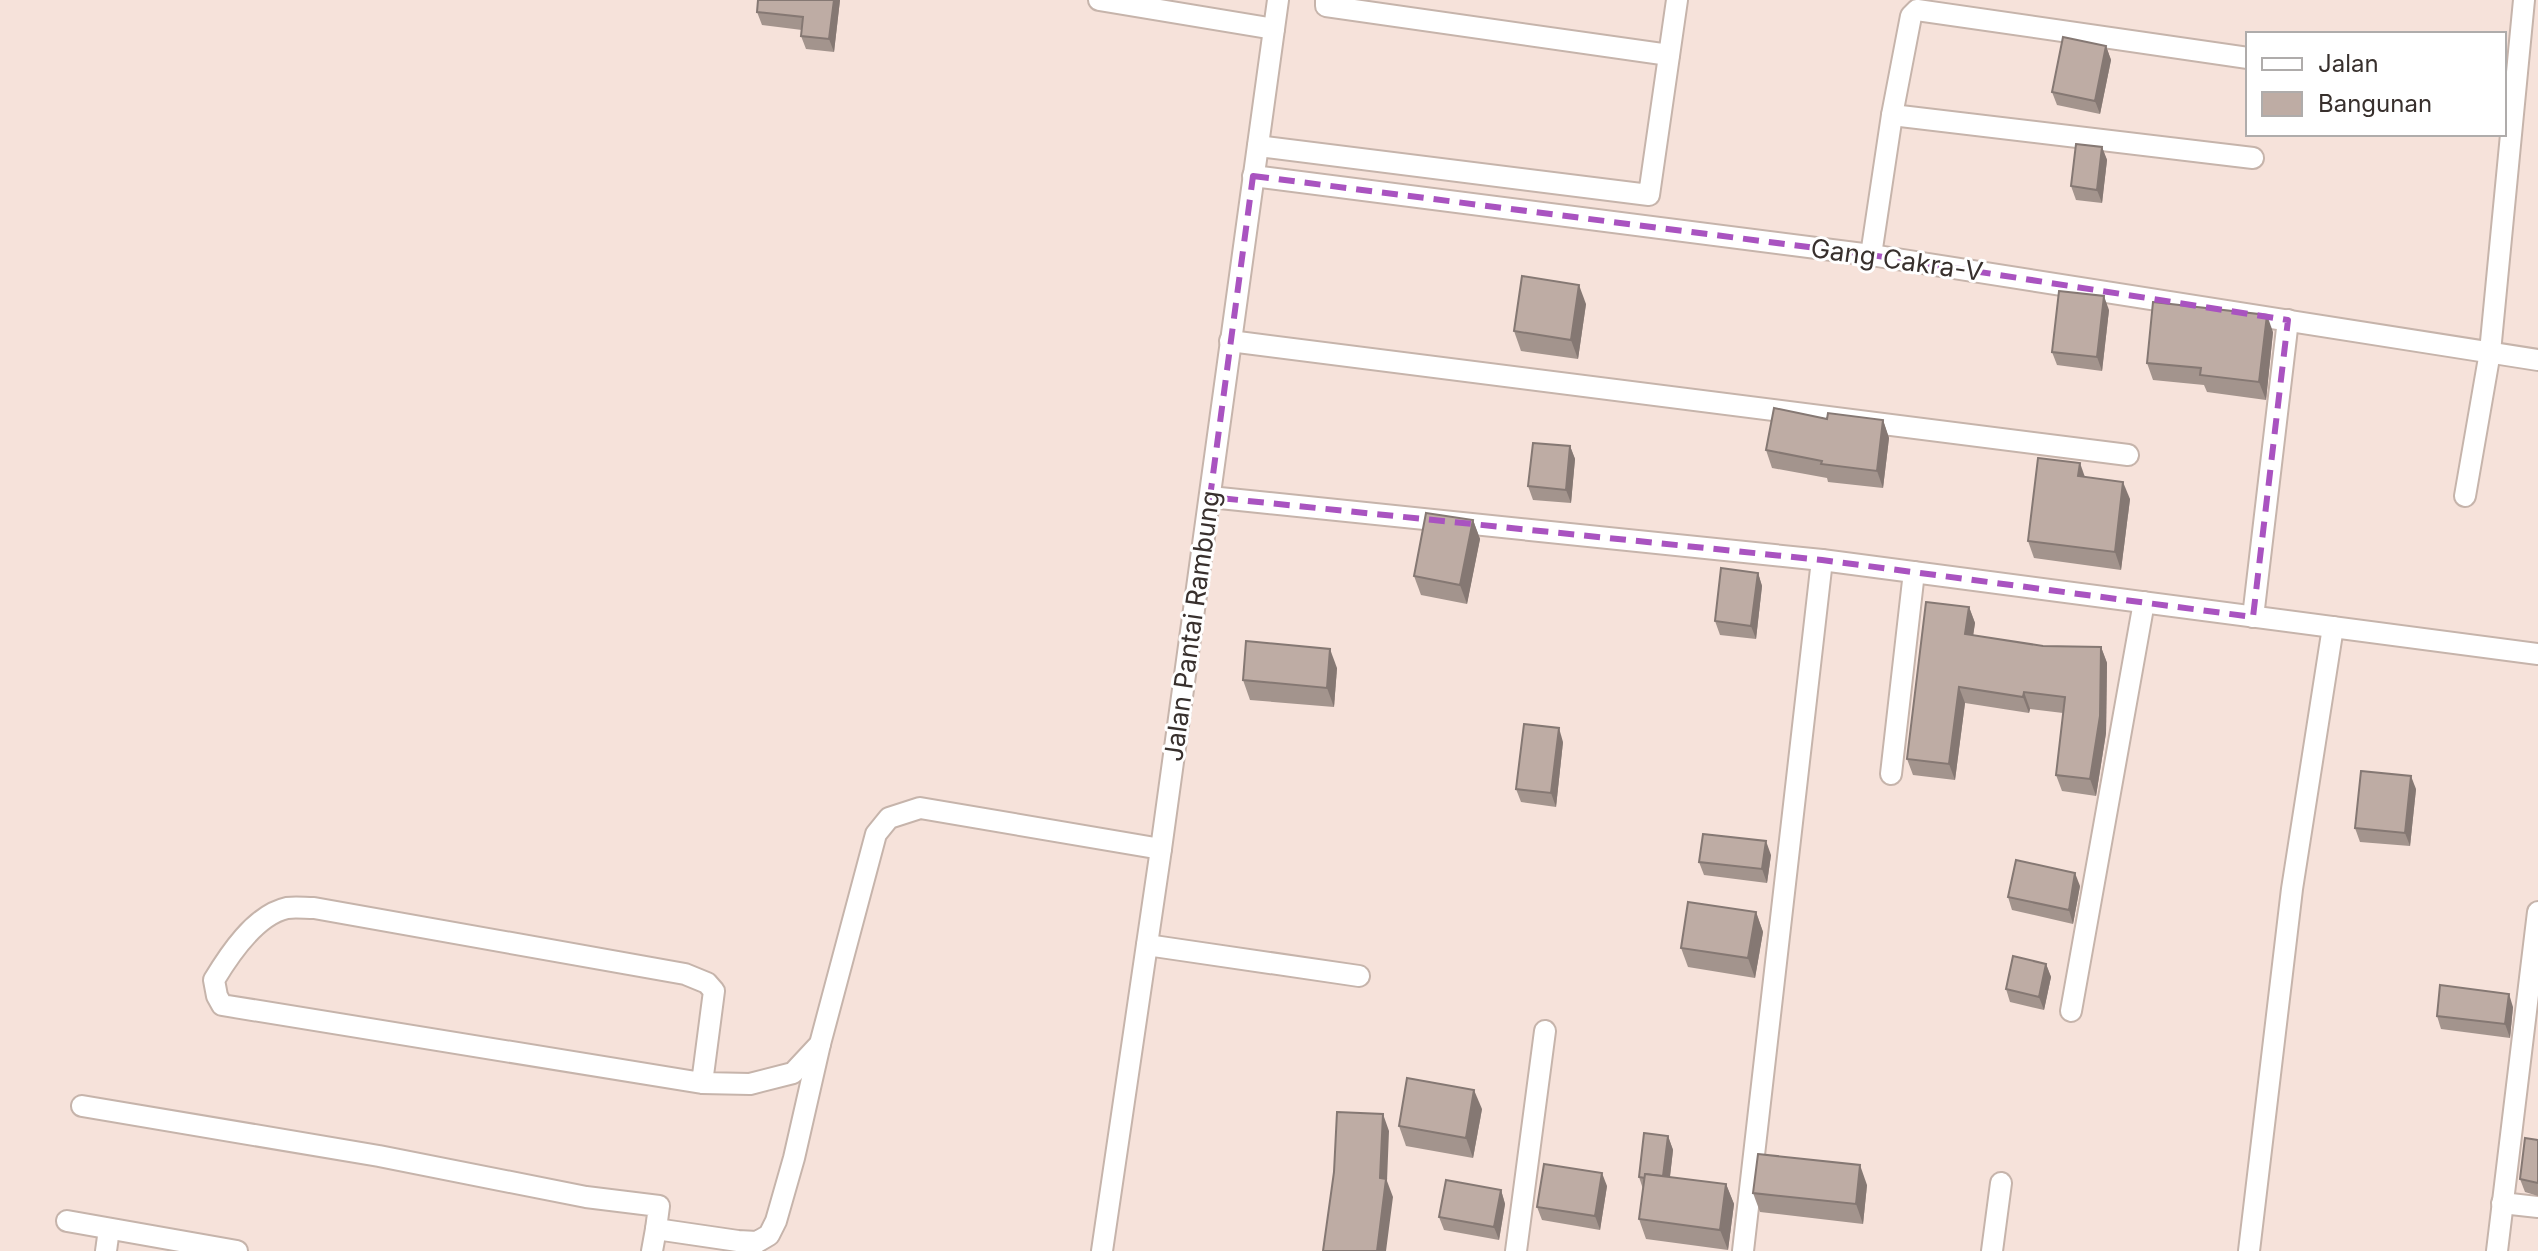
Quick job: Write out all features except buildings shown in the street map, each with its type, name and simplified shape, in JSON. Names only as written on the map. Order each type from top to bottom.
[{"type":"street","points":[[1099,0],[1274,29]]},
{"type":"street","name":"Jalan Pantai Rambung","points":[[1102,1251],[1161,849],[1278,0]]},
{"type":"street","points":[[1326,0],[1326,6],[1669,55]]},
{"type":"street","points":[[1258,146],[1649,195],[1677,0]]},
{"type":"street","points":[[2465,496],[2490,352],[2524,0]]},
{"type":"street","points":[[1871,255],[1892,115],[1911,16],[1917,10],[2246,58]]},
{"type":"street","points":[[1892,115],[2253,158]]},
{"type":"street","name":"Gang Cakra-V","points":[[1253,176],[1871,255],[2538,360]]},
{"type":"street","points":[[2253,617],[2288,320]]},
{"type":"street","points":[[1230,341],[2128,455]]},
{"type":"street","points":[[1210,497],[1822,560],[2538,654]]},
{"type":"street","points":[[1743,1251],[1822,560]]},
{"type":"street","points":[[1891,774],[1914,572]]},
{"type":"street","points":[[2071,1011],[2144,602]]},
{"type":"street","points":[[2249,1251],[2292,889],[2333,627]]},
{"type":"street","points":[[656,1229],[738,1241],[757,1242],[769,1235],[794,1158],[820,1044],[876,834],[889,818],[920,808],[1161,849]]},
{"type":"street","points":[[702,1083],[714,991],[707,983],[685,974],[314,908],[286,908],[269,917],[235,945],[214,980],[222,1005],[702,1083],[750,1084],[793,1073],[820,1044]]},
{"type":"street","points":[[2497,1251],[2538,912]]},
{"type":"street","points":[[1147,945],[1359,976]]},
{"type":"street","points":[[1516,1251],[1545,1031]]},
{"type":"street","points":[[82,1106],[379,1156],[586,1197],[659,1206],[652,1251]]},
{"type":"street","points":[[1992,1251],[2001,1183]]},
{"type":"street","points":[[2502,1203],[2538,1207]]},
{"type":"street","points":[[67,1221],[237,1251]]},
{"type":"street","points":[[106,1251],[109,1229]]},
{"type":"highlighted area","points":[[1253,176],[1871,255],[2288,320],[2253,617],[1822,560],[1210,497]]}]
